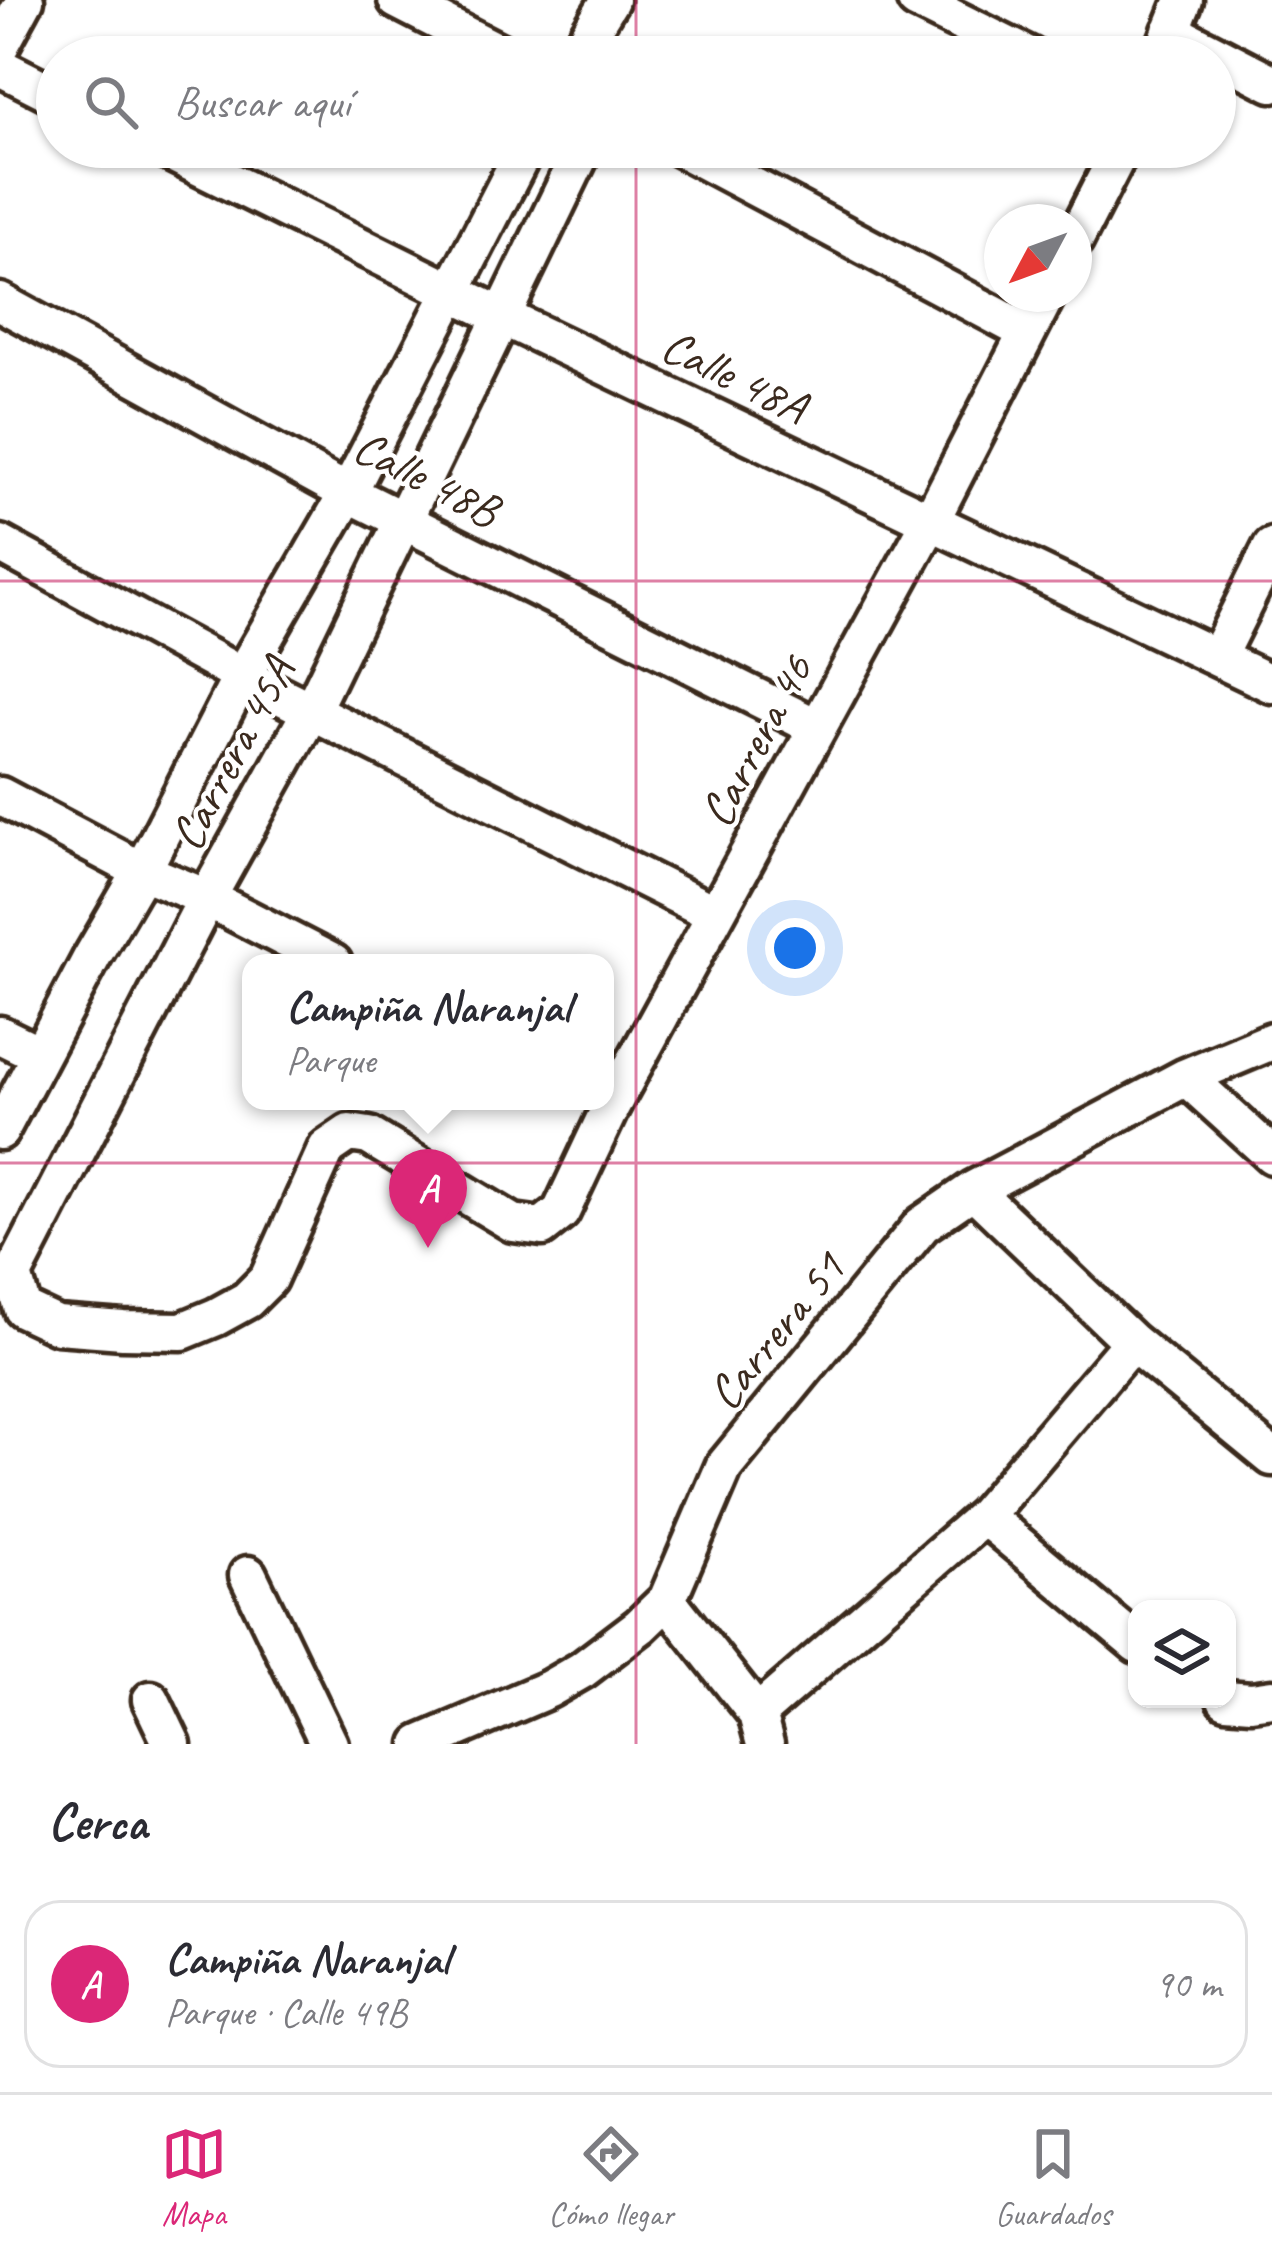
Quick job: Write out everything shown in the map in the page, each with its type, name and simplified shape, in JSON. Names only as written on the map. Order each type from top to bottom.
[{"type":"street","points":[[0,46],[25,0]]},
{"type":"street","points":[[397,0],[467,36]]},
{"type":"street","points":[[588,36],[610,0]]},
{"type":"street","points":[[916,0],[989,36]]},
{"type":"street","points":[[1236,64],[1272,83]]},
{"type":"street","points":[[0,68],[36,86]]},
{"type":"street","name":"Calle 48A","points":[[202,168],[1272,684]]},
{"type":"street","name":"Carrera 45A","points":[[0,1131],[242,676],[348,493],[515,168]]},
{"type":"street","name":"Carrera 45A","points":[[349,1133],[327,1148],[268,1279],[247,1300],[217,1317],[182,1331],[123,1330],[57,1325],[23,1309],[13,1275],[207,898],[311,711],[574,168]]},
{"type":"street","points":[[719,168],[1027,332]]},
{"type":"street","points":[[1092,206],[1111,168]]},
{"type":"street","name":"Calle 48B","points":[[0,302],[348,493],[816,727]]},
{"type":"street","name":"Carrera 46","points":[[614,1090],[930,522],[1038,312]]},
{"type":"street","points":[[0,544],[242,676],[716,914]]},
{"type":"street","points":[[1217,657],[1272,547]]},
{"type":"street","points":[[0,796],[316,954]]},
{"type":"street","points":[[0,1035],[39,1054]]},
{"type":"street","name":"Carrera 51","points":[[421,1744],[582,1670],[667,1600],[724,1467],[922,1225],[973,1190],[1186,1077],[1272,1041]]},
{"type":"street","points":[[1186,1077],[1272,1155]]},
{"type":"street","name":"Carrera 46","points":[[349,1133],[370,1136],[513,1223],[542,1227],[561,1212],[604,1110]]},
{"type":"street","points":[[973,1190],[1132,1342],[1272,1457]]},
{"type":"street","points":[[667,1600],[761,1729],[984,1516],[1132,1342]]},
{"type":"street","points":[[984,1516],[1128,1636]]},
{"type":"street","points":[[248,1575],[329,1744]]},
{"type":"street","points":[[1236,1700],[1272,1698]]},
{"type":"street","points":[[151,1700],[172,1744]]},
{"type":"place","name":"Campiña Naranjal","points":[[428,1248]]}]
